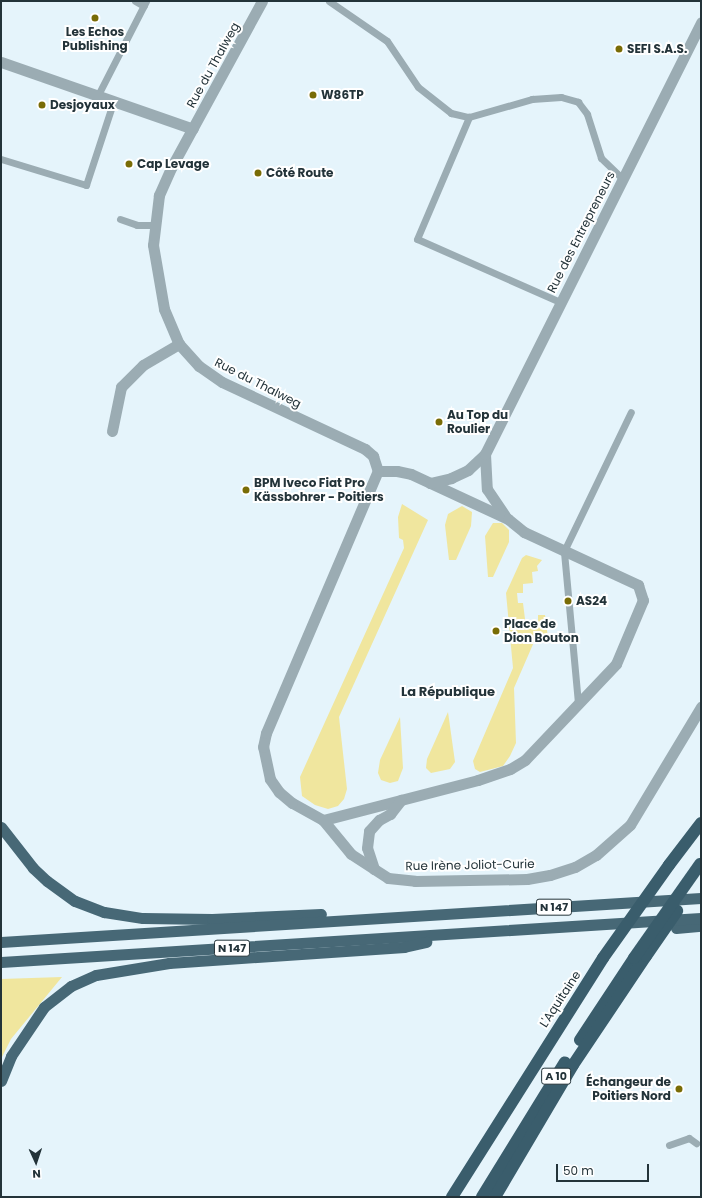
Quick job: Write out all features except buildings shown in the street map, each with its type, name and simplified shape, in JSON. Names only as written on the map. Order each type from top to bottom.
[{"type":"highway","name":"L'Aquitaine","points":[[452,1197],[603,958],[669,865],[701,823]]},
{"type":"highway","points":[[1,827],[33,868],[47,881],[75,901],[104,912],[143,918],[204,919],[342,913],[407,916]]},
{"type":"highway","points":[[495,1197],[573,1065],[640,957],[701,867]]},
{"type":"highway","name":"N 147","points":[[1,942],[701,898]]},
{"type":"highway","name":"N 147","points":[[1,962],[484,933],[701,918]]},
{"type":"highway","points":[[484,933],[538,936],[701,926]]},
{"type":"highway","points":[[1,1081],[11,1056],[44,1007],[71,986],[96,975],[169,963],[404,947],[464,934]]},
{"type":"highway","name":"A 10","points":[[482,1197],[566,1061],[640,957]]},
{"type":"street","name":"Rue du Thalweg","points":[[262,1],[159,195],[154,224],[155,266],[164,309],[179,344],[199,366],[222,382],[365,449],[373,456],[378,471]]},
{"type":"street","name":"Rue des Entrepreneurs","points":[[485,454],[701,22]]},
{"type":"street","points":[[1,62],[114,100],[193,129]]},
{"type":"street","points":[[112,432],[121,387],[143,365],[179,344]]},
{"type":"street","points":[[430,483],[451,478],[468,470],[485,454]]},
{"type":"street","points":[[485,454],[487,489],[508,519]]},
{"type":"street","points":[[397,470],[430,483],[508,519],[524,532],[638,585],[643,600],[616,664],[525,760],[510,769],[401,800],[323,820],[292,804],[279,792],[270,779],[263,747],[266,733],[378,471],[397,470]]},
{"type":"street","name":"Rue Irène Joliot-Curie","points":[[323,820],[351,854],[388,878],[415,881],[527,878],[550,875],[575,867],[602,851],[630,825],[701,707]]},
{"type":"street","points":[[374,869],[367,848],[369,831],[379,820],[390,814],[401,800]]},
{"type":"lane","points":[[98,95],[145,3],[135,1]]},
{"type":"lane","points":[[329,1],[387,41],[418,87],[451,113],[469,117],[532,99],[561,97],[578,102],[587,114],[601,158],[622,179]]},
{"type":"lane","points":[[1,159],[86,186],[114,100]]},
{"type":"lane","points":[[469,117],[416,239],[560,302]]},
{"type":"lane","points":[[120,219],[137,225],[154,224]]},
{"type":"lane","points":[[578,703],[564,551],[631,412]]},
{"type":"lane","points":[[669,1145],[689,1138],[696,1143]]},
{"type":"shaded area","points":[[402,504],[428,520],[339,717],[347,789],[344,799],[338,806],[328,809],[315,805],[302,796],[300,777],[404,548],[403,540],[399,538],[398,517]]},
{"type":"shaded area","points":[[462,506],[472,512],[471,526],[456,560],[449,560],[445,525],[448,514]]},
{"type":"shaded area","points":[[493,523],[502,523],[509,530],[509,542],[493,577],[488,577],[485,536]]},
{"type":"shaded area","points":[[526,555],[542,560],[537,566],[538,571],[532,572],[533,583],[523,584],[523,593],[517,593],[518,603],[523,603],[526,627],[538,626],[538,615],[545,615],[548,638],[544,641],[534,642],[514,688],[516,743],[510,756],[503,766],[480,772],[475,769],[473,761],[513,668],[506,593],[522,558]]},
{"type":"shaded area","points":[[448,712],[455,762],[450,769],[431,773],[426,768],[427,759]]},
{"type":"shaded area","points":[[400,717],[403,768],[398,781],[390,783],[381,780],[378,773],[380,760]]},
{"type":"shaded area","points":[[62,977],[11,1039],[1,1059],[1,979]]},
{"type":"place","name":"Les Echos Publishing","points":[[95,18]]},
{"type":"place","name":"SEFI S.A.S.","points":[[619,49]]},
{"type":"place","name":"W86TP","points":[[313,95]]},
{"type":"place","name":"Desjoyaux","points":[[42,105]]},
{"type":"place","name":"Cap Levage","points":[[129,164]]},
{"type":"place","name":"Côté Route","points":[[258,173]]},
{"type":"place","name":"Au Top du Roulier","points":[[439,422]]},
{"type":"place","name":"BPM Iveco Fiat Pro Kässbohrer - Poitiers","points":[[246,490]]},
{"type":"place","name":"AS24","points":[[568,601]]},
{"type":"place","name":"Place de Dion Bouton","points":[[496,631]]},
{"type":"place","name":"Échangeur de Poitiers Nord","points":[[679,1089]]},
{"type":"district","name":"La République","points":[[448,692]]}]
